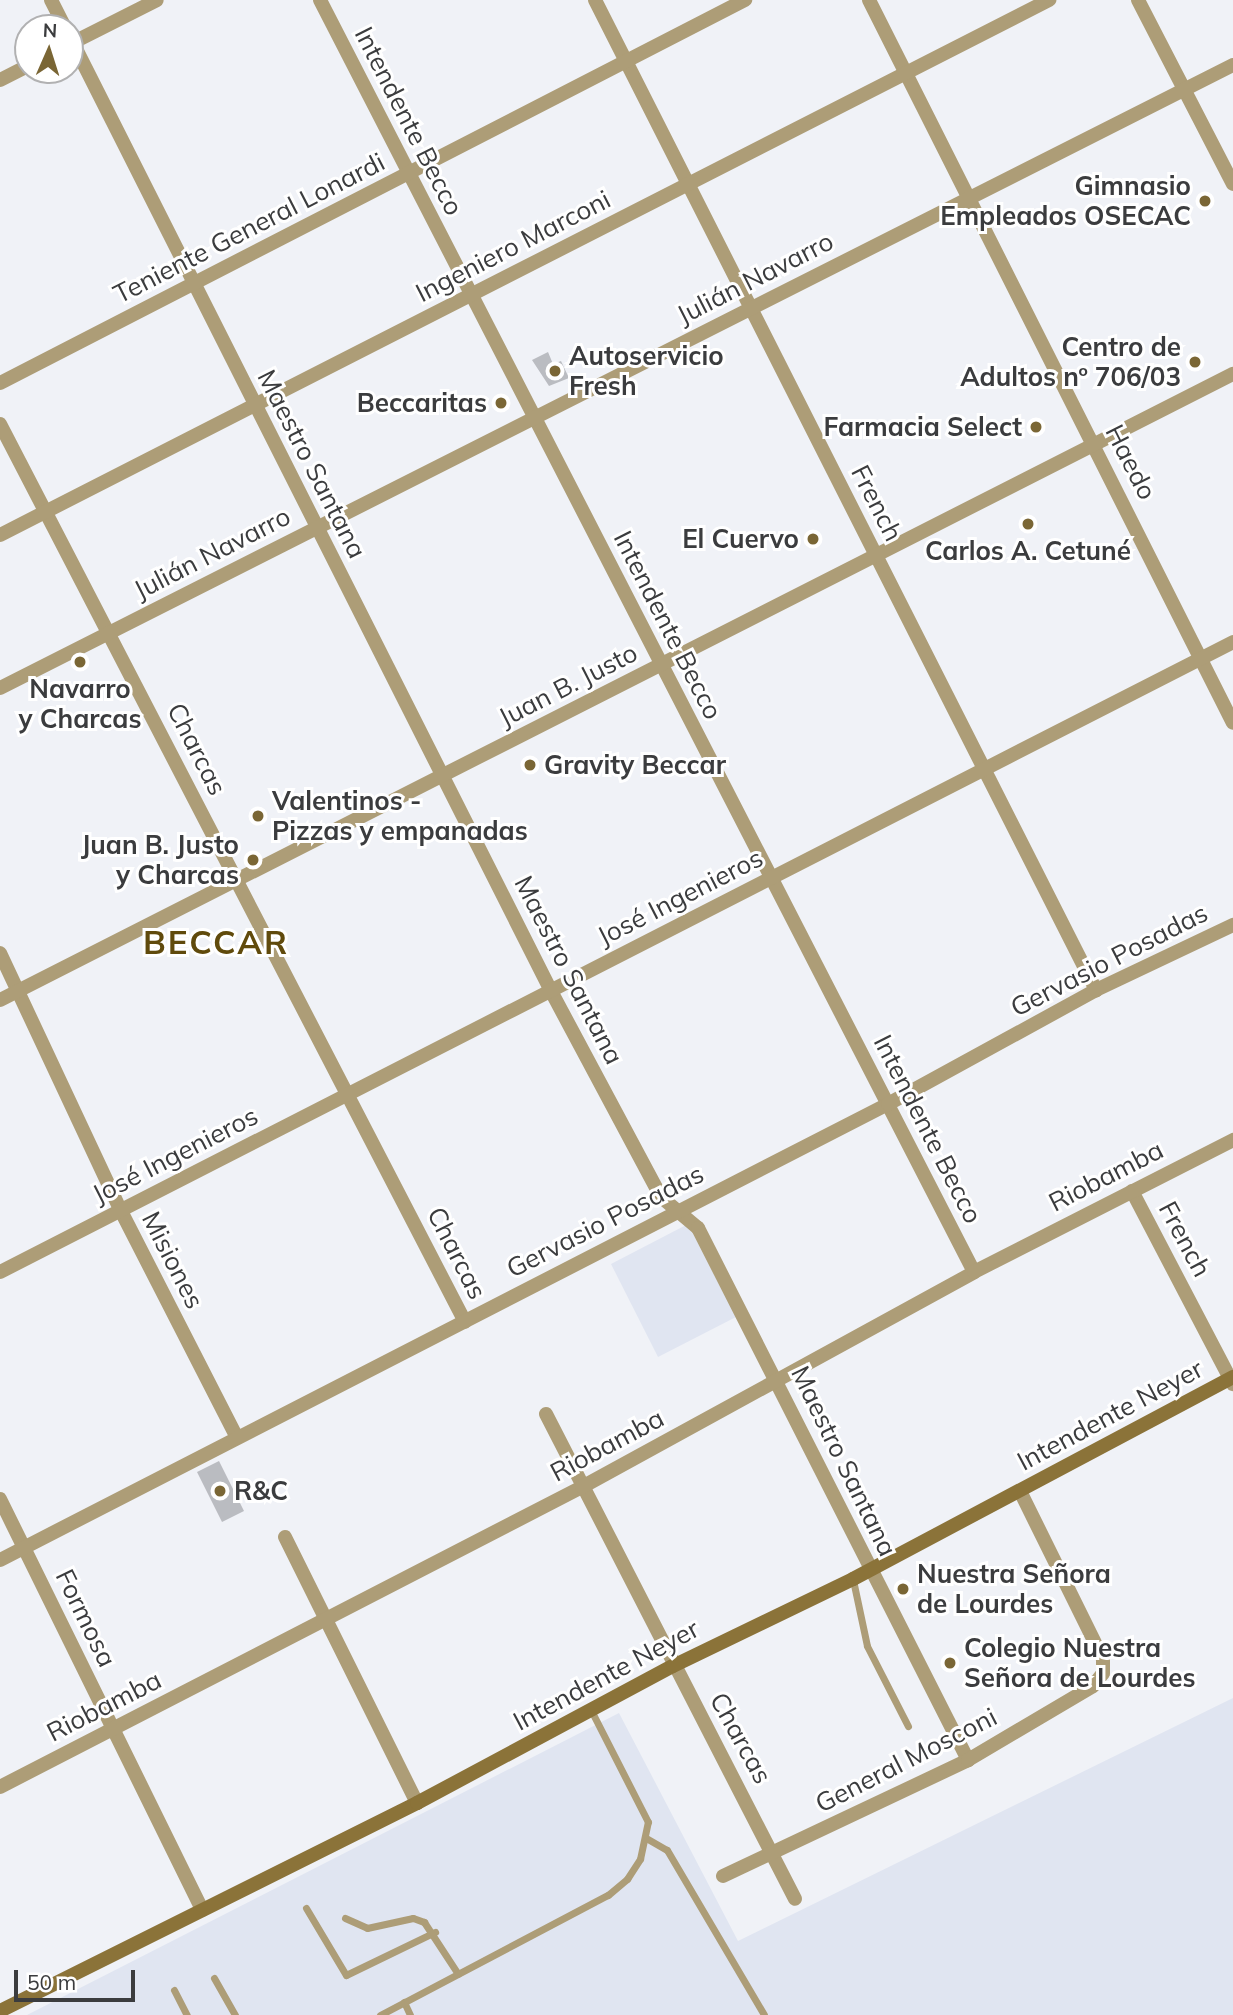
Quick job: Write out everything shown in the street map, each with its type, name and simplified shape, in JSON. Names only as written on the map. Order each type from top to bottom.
[{"type":"street","points":[[84,35],[158,0]]},
{"type":"street","name":"Intendente Becco","points":[[320,0],[974,1272]]},
{"type":"street","name":"French","points":[[595,0],[1096,990]]},
{"type":"street","name":"Teniente General Lonardi","points":[[0,383],[745,0]]},
{"type":"street","name":"Haedo","points":[[869,0],[1233,723]]},
{"type":"street","name":"Ingeniero Marconi","points":[[0,535],[1049,0]]},
{"type":"street","points":[[1138,0],[1233,184]]},
{"type":"street","name":"Julián Navarro","points":[[0,688],[1233,65]]},
{"type":"street","name":"Maestro Santana","points":[[84,67],[551,991],[661,1197],[680,1208],[698,1228],[968,1760]]},
{"type":"street","name":"Juan B. Justo","points":[[0,1000],[1233,374]]},
{"type":"street","name":"Charcas","points":[[0,424],[465,1322]]},
{"type":"street","name":"José Ingenieros","points":[[0,1272],[1233,642]]},
{"type":"street","name":"Gervasio Posadas","points":[[0,1560],[236,1436],[465,1322],[680,1208],[888,1104],[1096,990],[1233,925]]},
{"type":"street","name":"Misiones","points":[[0,953],[121,1211],[236,1436]]},
{"type":"street","name":"Riobamba","points":[[0,1787],[582,1487],[778,1382],[974,1272],[1233,1140]]},
{"type":"street","name":"French","points":[[1132,1191],[1232,1380]]},
{"type":"street","name":"Intendente Neyer","points":[[0,2011],[417,1803],[673,1666],[853,1579],[1232,1380]]},
{"type":"street","name":"Charcas","points":[[546,1414],[673,1666],[776,1854],[795,1899]]},
{"type":"street","name":"General Mosconi","points":[[723,1876],[776,1854],[968,1760],[1093,1686],[1103,1673],[1103,1659],[1020,1491]]},
{"type":"street","name":"Formosa","points":[[0,1499],[202,1910]]},
{"type":"street","points":[[285,1537],[417,1803]]},
{"type":"lane","points":[[853,1579],[867,1646],[908,1726]]},
{"type":"lane","points":[[380,2015],[608,1895],[640,1859],[648,1822],[639,1799],[591,1710]]},
{"type":"lane","points":[[646,1838],[667,1850],[764,2015]]},
{"type":"lane","points":[[306,1908],[346,1975],[435,1932]]},
{"type":"lane","points":[[345,1918],[367,1928],[413,1918],[435,1932],[458,1974]]},
{"type":"lane","points":[[214,1978],[235,2015]]},
{"type":"lane","points":[[174,1990],[187,2015]]},
{"type":"lane","points":[[404,2002],[410,2015]]},
{"type":"shaded area","points":[[688,1224],[736,1317],[658,1357],[611,1264]]},
{"type":"shaded area","points":[[1233,1698],[1233,2015],[27,2015],[619,1713],[738,1941]]},
{"type":"building","name":"Autoservicio Fresh","points":[[548,352],[553,364],[561,361],[569,378],[549,386],[532,360]]},
{"type":"building","name":"R&C","points":[[219,1461],[244,1511],[222,1522],[197,1472]]},
{"type":"place","name":"Gimnasio Empleados OSECAC","points":[[1205,201]]},
{"type":"place","name":"Centro de Adultos nº 706/03","points":[[1195,362]]},
{"type":"place","name":"Autoservicio Fresh","points":[[555,371]]},
{"type":"place","name":"Beccaritas","points":[[501,403]]},
{"type":"place","name":"Farmacia Select","points":[[1036,427]]},
{"type":"place","name":"Carlos A. Cetuné","points":[[1028,524]]},
{"type":"place","name":"El Cuervo","points":[[813,539]]},
{"type":"place","name":"Navarro y Charcas","points":[[80,662]]},
{"type":"place","name":"Gravity Beccar","points":[[530,765]]},
{"type":"place","name":"Valentinos - Pizzas y empanadas","points":[[258,816]]},
{"type":"place","name":"Juan B. Justo y Charcas","points":[[253,860]]},
{"type":"place","name":"R&C","points":[[220,1491]]},
{"type":"place","name":"Nuestra Señora de Lourdes","points":[[903,1589]]},
{"type":"place","name":"Colegio Nuestra Señora de Lourdes","points":[[950,1663]]},
{"type":"district","name":"BECCAR","points":[[216,942]]}]
